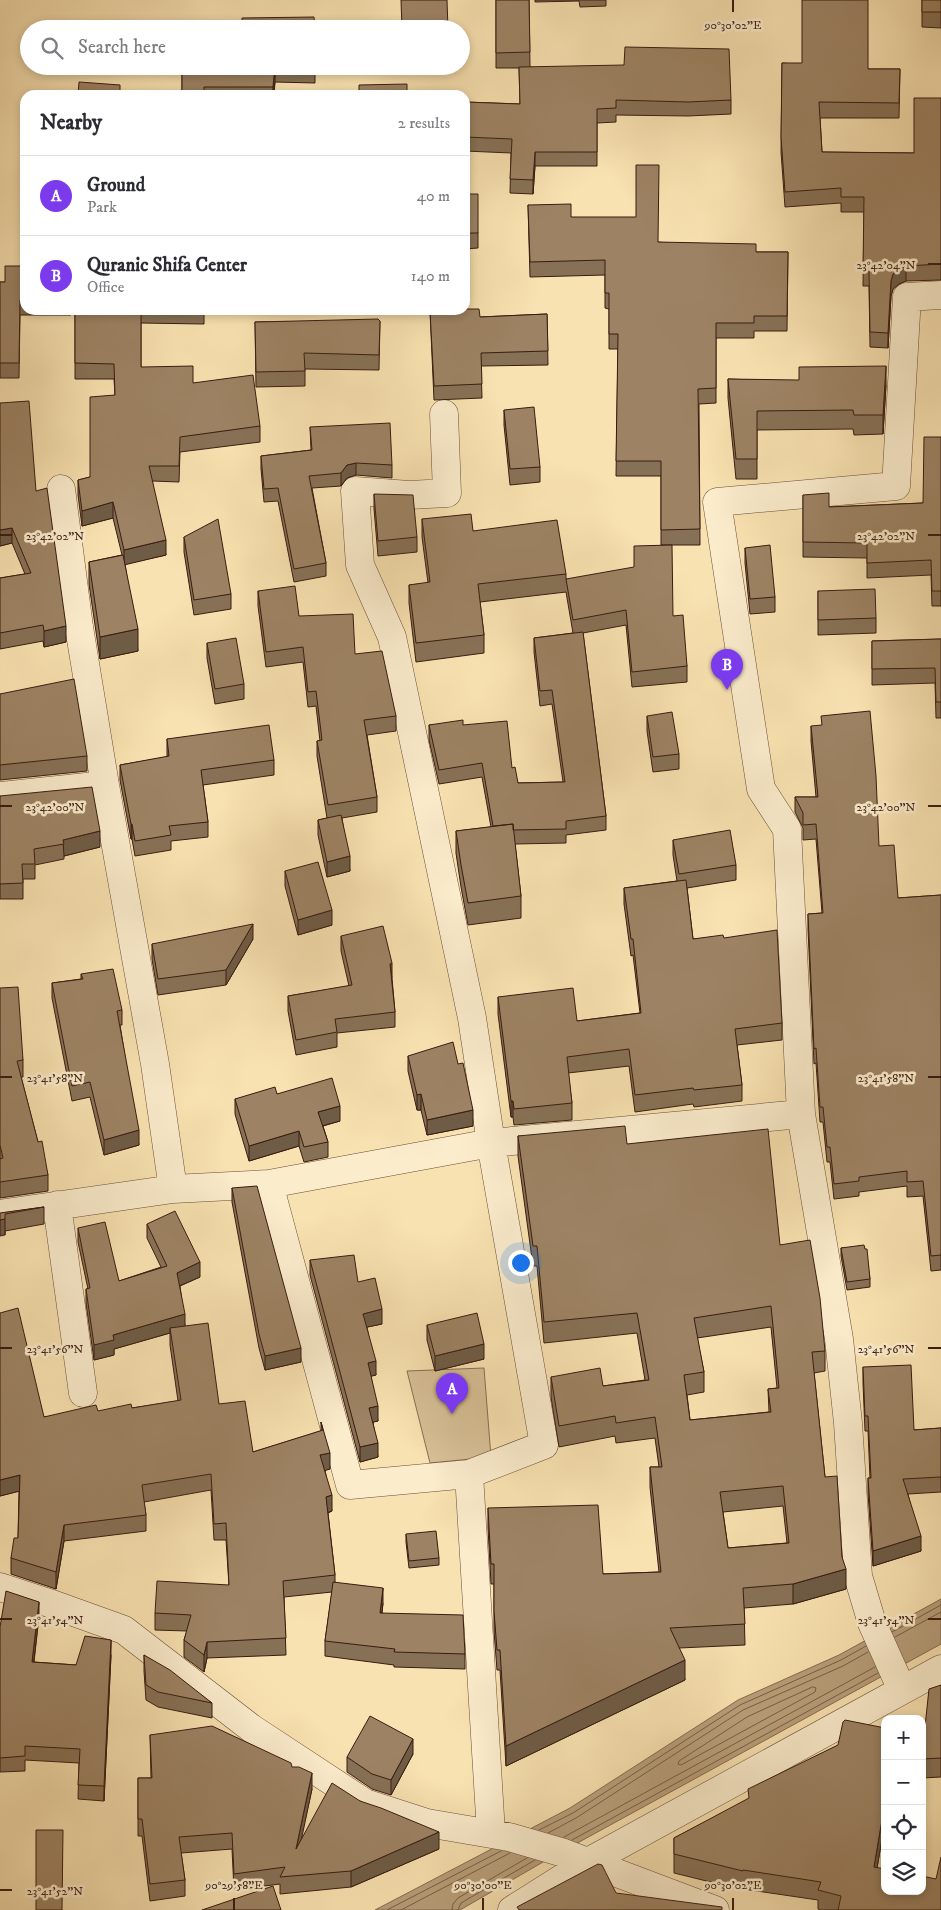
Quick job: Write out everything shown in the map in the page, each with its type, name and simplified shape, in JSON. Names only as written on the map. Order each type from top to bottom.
[{"type":"street","points":[[902,1690],[872,1622],[858,1576],[848,1423],[839,1339],[801,1114],[788,829],[760,789],[716,502],[896,486],[907,297],[941,295]]},
{"type":"street","points":[[269,1184],[350,1486],[470,1474],[544,1445],[491,1143],[472,1018],[392,637],[360,566],[355,491],[409,495],[447,493],[444,414]]},
{"type":"street","points":[[61,489],[79,628],[155,1064],[173,1189]]},
{"type":"street","points":[[0,796],[105,784]]},
{"type":"street","points":[[0,1214],[173,1189],[269,1184],[491,1143],[801,1114]]},
{"type":"street","points":[[57,1206],[83,1393]]},
{"type":"street","points":[[470,1474],[500,1835]]},
{"type":"street","points":[[0,1587],[50,1602],[124,1630],[251,1728],[365,1803],[427,1823],[500,1835],[576,1858],[715,1910]]},
{"type":"street","points":[[512,1910],[576,1858],[941,1669]]},
{"type":"shaded area","points":[[484,1368],[491,1457],[430,1463],[407,1371]]},
{"type":"water","points":[[941,1599],[941,1644],[550,1858],[460,1910],[375,1910],[570,1808],[738,1700],[839,1655]]},
{"type":"building","points":[[401,0],[447,0],[448,20],[402,20]]},
{"type":"building","points":[[496,0],[529,0],[530,52],[496,53]]},
{"type":"building","points":[[802,0],[868,0],[868,69],[900,69],[899,103],[819,102],[822,152],[914,153],[914,98],[941,98],[941,264],[906,266],[893,274],[888,333],[870,332],[869,270],[863,270],[864,197],[841,197],[841,188],[785,192],[781,137],[782,63],[802,63]]},
{"type":"building","points":[[922,0],[941,0],[941,12],[922,12]]},
{"type":"building","points":[[314,17],[314,20],[242,20],[242,18]]},
{"type":"building","points":[[625,47],[729,49],[731,100],[688,102],[616,100],[616,108],[597,109],[597,152],[535,152],[533,180],[510,179],[512,139],[470,137],[470,102],[520,104],[519,67],[624,65]]},
{"type":"building","points":[[182,75],[274,75],[273,87],[204,87],[204,90],[182,90]]},
{"type":"building","points":[[79,82],[120,85],[120,90],[78,90]]},
{"type":"building","points":[[407,84],[407,90],[359,90],[359,85]]},
{"type":"building","points":[[636,165],[659,165],[658,242],[756,244],[756,252],[788,252],[787,316],[754,316],[754,323],[716,323],[716,388],[698,389],[700,529],[661,530],[661,461],[616,461],[618,334],[609,334],[609,293],[605,293],[605,260],[530,262],[528,205],[571,204],[571,217],[636,217]]},
{"type":"building","points":[[470,194],[478,194],[478,233],[470,233]]},
{"type":"building","points":[[5,266],[20,266],[19,363],[0,363],[0,282],[5,282]]},
{"type":"building","points":[[470,309],[479,309],[480,317],[547,314],[548,351],[481,353],[482,384],[434,386],[430,315],[470,315]]},
{"type":"building","points":[[75,315],[141,315],[141,367],[193,366],[193,383],[253,375],[260,426],[180,437],[179,466],[149,466],[166,540],[124,550],[113,502],[82,511],[78,480],[90,477],[90,397],[115,395],[114,364],[75,363]]},
{"type":"building","points":[[378,319],[380,321],[379,355],[304,353],[305,371],[256,372],[255,322]]},
{"type":"building","points":[[886,366],[883,415],[854,415],[853,410],[757,411],[757,459],[736,459],[728,379],[799,380],[799,367]]},
{"type":"building","points":[[29,401],[36,491],[47,488],[66,626],[44,631],[43,625],[0,633],[0,578],[31,573],[12,528],[0,530],[0,403]]},
{"type":"building","points":[[534,407],[540,467],[510,469],[504,410]]},
{"type":"building","points":[[390,423],[392,465],[356,463],[347,465],[341,473],[309,476],[326,563],[294,569],[278,488],[264,489],[261,456],[312,450],[310,427]]},
{"type":"building","points":[[924,437],[941,437],[941,591],[932,591],[931,560],[867,563],[867,543],[803,542],[803,495],[829,493],[829,507],[923,503]]},
{"type":"building","points":[[374,494],[413,495],[417,537],[378,541]]},
{"type":"building","points":[[471,514],[473,531],[557,520],[566,574],[478,584],[484,635],[416,643],[409,585],[430,582],[422,519]]},
{"type":"building","points":[[218,519],[231,594],[194,600],[184,537]]},
{"type":"building","points":[[672,545],[673,616],[683,615],[687,666],[632,672],[626,610],[573,620],[566,579],[634,567],[634,546]]},
{"type":"building","points":[[770,545],[775,597],[750,599],[745,548]]},
{"type":"building","points":[[123,555],[138,629],[100,637],[89,562]]},
{"type":"building","points":[[295,586],[299,616],[353,614],[355,654],[382,651],[396,716],[364,720],[377,797],[328,805],[317,741],[322,740],[316,691],[308,692],[303,647],[266,652],[258,591]]},
{"type":"building","points":[[875,589],[876,618],[818,620],[818,591]]},
{"type":"building","points":[[583,632],[606,816],[566,821],[566,829],[513,830],[513,824],[493,826],[482,763],[439,770],[429,725],[463,720],[463,725],[507,721],[512,768],[515,767],[518,783],[565,782],[552,690],[540,691],[534,638]]},
{"type":"building","points":[[236,638],[244,684],[215,689],[207,643]]},
{"type":"building","points":[[941,639],[941,702],[936,702],[935,668],[872,669],[872,641]]},
{"type":"building","points":[[74,679],[87,756],[0,765],[0,694]]},
{"type":"building","points":[[870,711],[876,776],[879,846],[894,845],[898,898],[941,895],[941,1255],[931,1256],[923,1181],[907,1182],[907,1171],[859,1177],[859,1181],[834,1184],[830,1147],[827,1147],[823,1107],[820,1107],[816,1048],[814,1049],[808,914],[823,913],[816,824],[803,825],[803,813],[795,797],[818,797],[811,726],[822,725],[821,716]]},
{"type":"building","points":[[672,712],[679,754],[653,757],[647,716]]},
{"type":"building","points":[[269,725],[274,760],[201,770],[208,822],[169,826],[171,835],[135,841],[120,765],[169,756],[167,739]]},
{"type":"building","points":[[92,787],[100,831],[63,840],[64,844],[34,849],[35,864],[22,864],[23,883],[0,884],[0,796]]},
{"type":"building","points":[[341,815],[350,856],[327,862],[318,820]]},
{"type":"building","points":[[513,824],[521,896],[468,903],[456,831]]},
{"type":"building","points":[[730,830],[736,865],[679,874],[673,840]]},
{"type":"building","points":[[318,862],[332,910],[298,920],[285,871]]},
{"type":"building","points":[[686,880],[693,939],[723,935],[724,938],[777,930],[782,1023],[735,1029],[742,1085],[694,1090],[693,1088],[635,1095],[629,1049],[567,1057],[572,1103],[514,1109],[513,1101],[511,1101],[498,997],[573,988],[577,1021],[641,1013],[633,939],[631,939],[624,888]]},
{"type":"building","points":[[253,924],[226,970],[158,979],[152,944]]},
{"type":"building","points":[[383,926],[392,963],[390,964],[395,1012],[335,1019],[337,1032],[296,1040],[288,996],[352,985],[341,936]]},
{"type":"building","points":[[113,969],[122,1010],[117,1011],[139,1130],[104,1140],[90,1082],[72,1086],[52,983],[83,979],[81,974]]},
{"type":"building","points":[[18,987],[23,1060],[17,1061],[38,1142],[42,1141],[48,1175],[0,1182],[0,1159],[3,1158],[0,1145],[0,988]]},
{"type":"building","points":[[453,1042],[458,1064],[463,1063],[473,1110],[427,1120],[421,1094],[417,1095],[408,1056]]},
{"type":"building","points":[[332,1078],[340,1106],[318,1112],[328,1142],[304,1147],[299,1131],[249,1146],[235,1099],[275,1087],[277,1094]]},
{"type":"building","points":[[625,1126],[627,1144],[768,1129],[780,1245],[810,1240],[820,1298],[825,1351],[812,1352],[825,1477],[837,1476],[842,1557],[846,1569],[793,1584],[743,1588],[745,1624],[670,1628],[685,1660],[506,1746],[500,1650],[497,1650],[494,1611],[494,1564],[491,1564],[488,1508],[598,1505],[603,1574],[661,1572],[650,1467],[662,1467],[655,1417],[616,1423],[615,1416],[559,1426],[551,1377],[600,1368],[603,1386],[649,1380],[637,1313],[544,1322],[537,1246],[533,1246],[518,1136]],"holes":[[[771,1306],[779,1388],[768,1389],[771,1412],[690,1420],[684,1375],[704,1372],[694,1318]],[[783,1486],[789,1543],[728,1548],[720,1492]]]},
{"type":"building","points":[[257,1186],[301,1348],[265,1356],[259,1334],[232,1188]]},
{"type":"building","points":[[44,1207],[5,1214],[5,1219],[0,1220],[0,1213]]},
{"type":"building","points":[[175,1211],[200,1262],[177,1273],[185,1314],[113,1335],[114,1340],[94,1345],[86,1289],[90,1288],[78,1228],[105,1222],[119,1281],[167,1266],[147,1224]]},
{"type":"building","points":[[864,1245],[865,1249],[867,1249],[870,1279],[847,1282],[841,1248]]},
{"type":"building","points":[[354,1255],[358,1282],[375,1278],[382,1309],[363,1314],[376,1361],[368,1363],[378,1406],[369,1408],[378,1443],[360,1447],[310,1260]]},
{"type":"building","points":[[18,1308],[44,1417],[96,1405],[98,1411],[131,1404],[132,1408],[181,1400],[170,1328],[208,1323],[219,1404],[245,1401],[253,1452],[323,1430],[321,1422],[330,1453],[320,1455],[332,1495],[326,1497],[335,1575],[283,1581],[286,1638],[207,1642],[204,1655],[184,1640],[191,1615],[155,1613],[157,1581],[229,1585],[226,1523],[214,1524],[211,1474],[142,1485],[146,1515],[64,1525],[56,1572],[11,1558],[14,1538],[18,1538],[20,1475],[0,1480],[0,1313]]},
{"type":"building","points":[[477,1313],[484,1344],[435,1356],[427,1325]]},
{"type":"building","points":[[911,1365],[914,1430],[941,1428],[941,1477],[903,1479],[921,1536],[873,1551],[868,1478],[871,1478],[868,1416],[865,1416],[863,1367]]},
{"type":"building","points":[[436,1531],[439,1558],[409,1561],[406,1534]]},
{"type":"building","points":[[333,1582],[383,1588],[380,1613],[463,1615],[465,1654],[394,1652],[395,1649],[325,1641]]},
{"type":"building","points":[[6,1591],[39,1602],[32,1662],[76,1665],[85,1636],[111,1640],[104,1786],[78,1785],[80,1749],[25,1746],[25,1756],[0,1758],[0,1627]]},
{"type":"building","points":[[144,1655],[170,1670],[212,1703],[158,1692],[146,1685]]},
{"type":"building","points":[[941,1685],[941,1758],[926,1759],[926,1717],[929,1689]]},
{"type":"building","points":[[370,1716],[413,1739],[391,1780],[372,1774],[347,1757]]},
{"type":"building","points":[[845,1720],[881,1727],[881,1826],[874,1867],[881,1868],[881,1895],[926,1895],[926,1877],[936,1879],[941,1857],[941,1910],[838,1910],[841,1896],[818,1890],[821,1882],[743,1871],[674,1854],[674,1838],[749,1798],[748,1789],[838,1745]]},
{"type":"building","points":[[212,1726],[291,1763],[292,1767],[299,1767],[312,1773],[296,1849],[332,1783],[360,1801],[439,1832],[351,1871],[280,1877],[285,1867],[234,1874],[232,1833],[179,1837],[185,1880],[150,1884],[142,1819],[138,1819],[138,1778],[152,1778],[150,1735]]},
{"type":"building","points":[[36,1830],[63,1830],[62,1910],[36,1910]]},
{"type":"building","points":[[598,1864],[602,1865],[616,1893],[722,1907],[722,1910],[519,1910],[517,1907]]},
{"type":"building","points":[[273,1886],[281,1910],[202,1910]]},
{"type":"place","name":"Quranic Shifa Center","points":[[727,690]]},
{"type":"place","name":"Ground","points":[[452,1414]]}]
